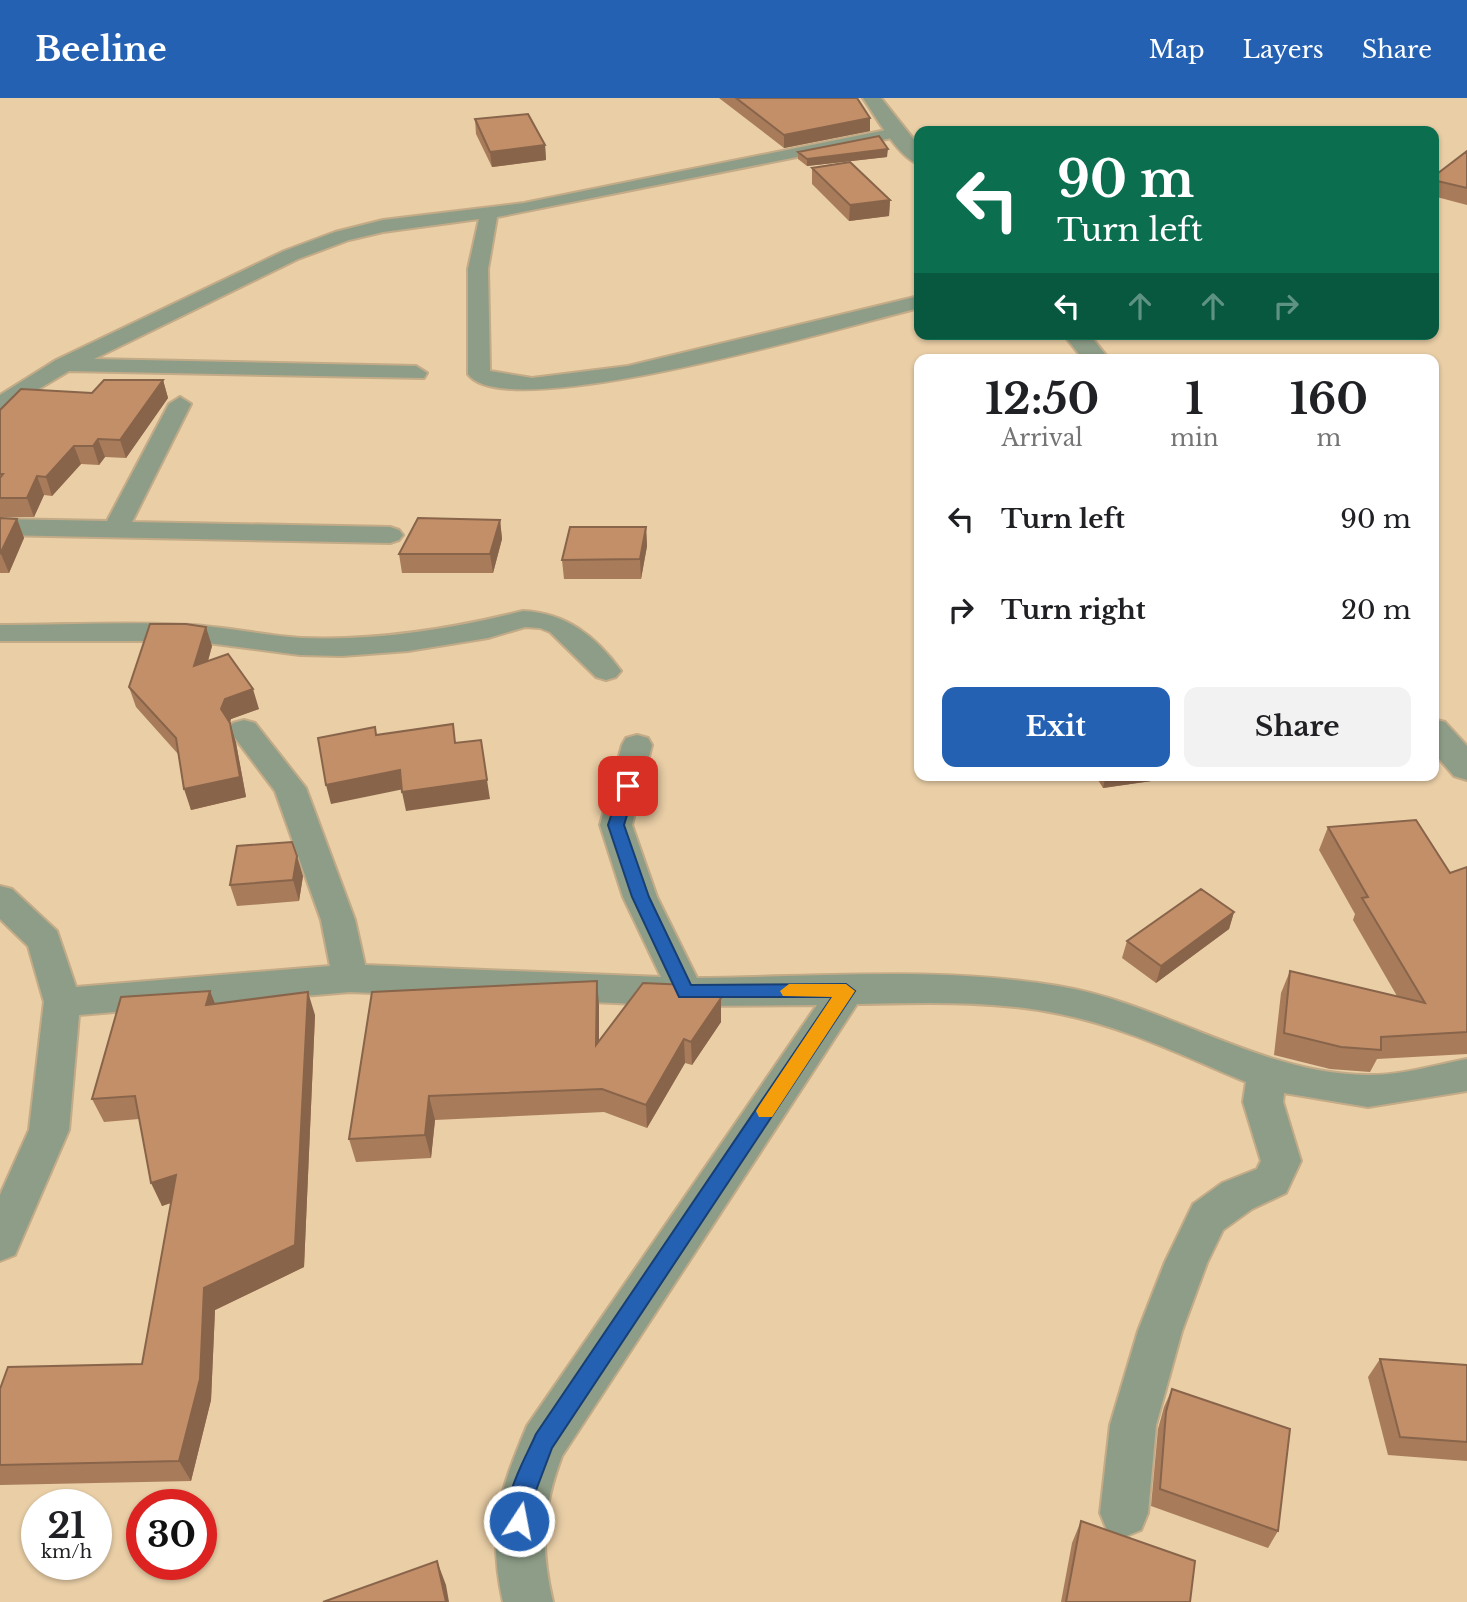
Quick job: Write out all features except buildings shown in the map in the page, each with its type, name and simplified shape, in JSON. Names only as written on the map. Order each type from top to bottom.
[{"type":"street","points":[[872,98],[896,133],[914,153]]},
{"type":"street","points":[[0,405],[64,365],[291,255],[342,236],[383,226],[489,214],[896,133]]},
{"type":"street","points":[[489,214],[478,269],[479,374],[491,381],[509,384],[586,380],[628,373],[914,303]]},
{"type":"street","points":[[1080,340],[1093,354]]},
{"type":"street","points":[[64,365],[416,373]]},
{"type":"street","points":[[115,530],[180,404]]},
{"type":"street","points":[[0,527],[390,535]]},
{"type":"street","points":[[0,633],[192,633],[300,646],[342,647],[408,642],[488,630],[523,620],[544,620],[560,626],[606,671]]},
{"type":"street","points":[[244,730],[290,788],[338,920],[350,978]]},
{"type":"street","points":[[1439,739],[1453,760]]},
{"type":"street","points":[[637,746],[616,825],[640,897],[686,992]]},
{"type":"street","points":[[0,898],[44,940],[62,1002],[49,1130],[0,1242]]},
{"type":"street","points":[[62,1002],[350,978],[686,992],[973,989],[1060,1000],[1132,1020],[1267,1074],[1368,1091],[1467,1075]]},
{"type":"street","points":[[528,1602],[517,1560],[520,1501],[544,1441],[846,991]]},
{"type":"street","points":[[1124,1513],[1133,1425],[1160,1331],[1186,1262],[1208,1217],[1237,1196],[1272,1181],[1281,1161],[1263,1102],[1267,1074]]},
{"type":"slow traffic","points":[[766,1111],[846,991],[789,991]]},
{"type":"route","points":[[519,1521],[520,1501],[544,1441],[846,991],[686,992],[640,897],[616,825],[628,786]]}]
